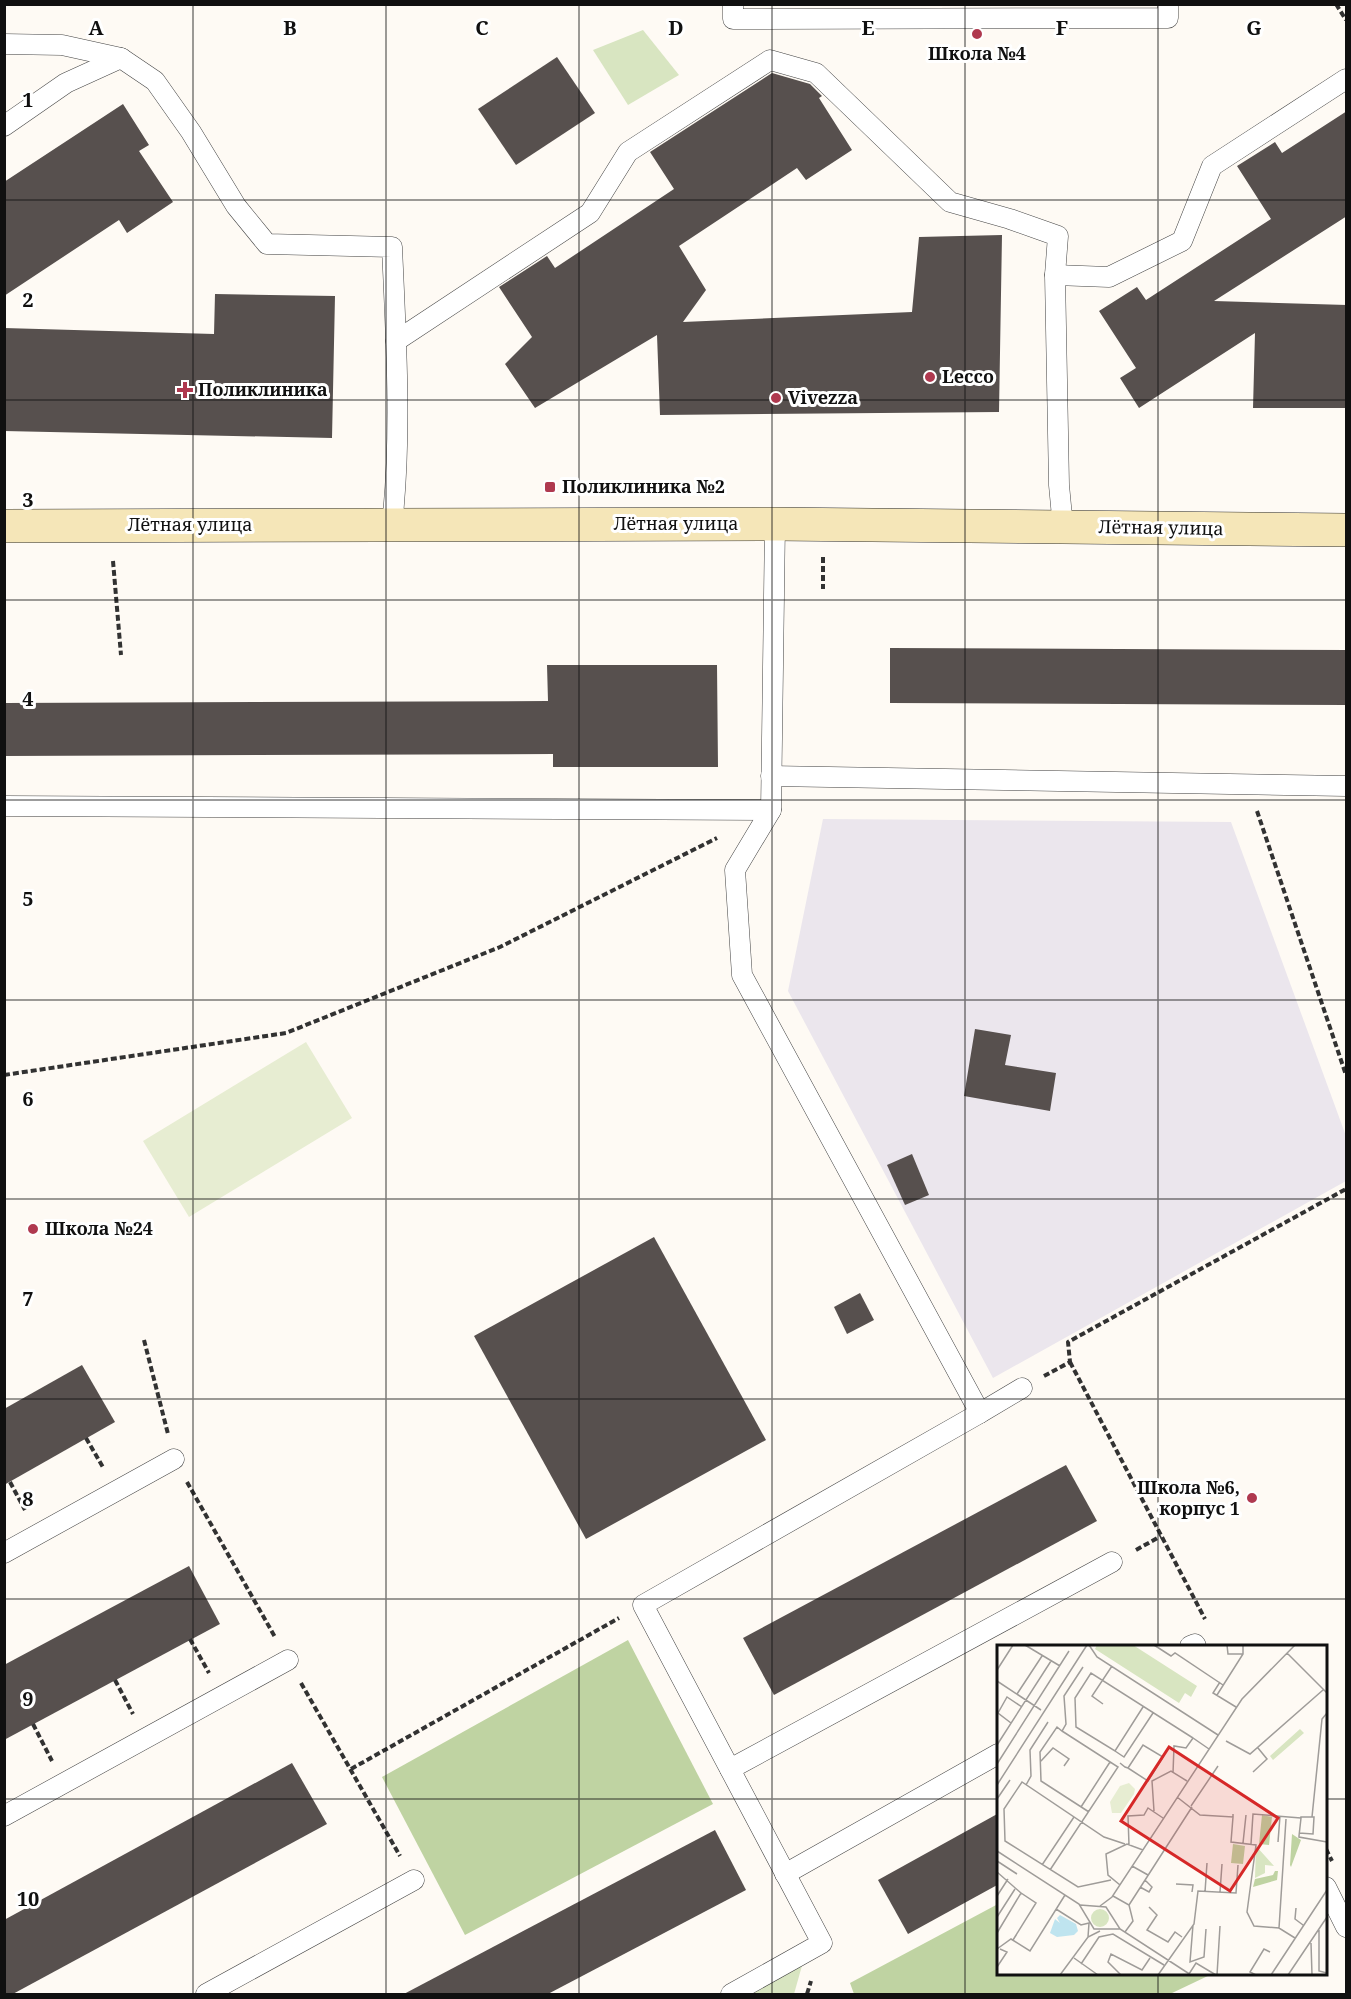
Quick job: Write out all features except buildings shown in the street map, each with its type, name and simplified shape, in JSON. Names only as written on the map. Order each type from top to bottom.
[{"type":"street","name":"Лётная улица","points":[[4,525],[776,524],[1347,530]]},
{"type":"lane","points":[[733,4],[733,19],[1168,18],[1168,4]]},
{"type":"lane","points":[[4,44],[62,45],[121,58],[155,81],[191,132],[236,206],[267,244],[392,247],[396,341],[396,488],[392,525]]},
{"type":"lane","points":[[4,126],[66,83],[121,58]]},
{"type":"lane","points":[[396,341],[590,213],[628,152],[770,60],[816,74],[950,202],[1010,219],[1058,236],[1055,275],[1059,485],[1063,527]]},
{"type":"lane","points":[[1055,275],[1109,277],[1182,241],[1212,166],[1347,79]]},
{"type":"lane","points":[[776,524],[771,810],[735,870],[742,975],[980,1413]]},
{"type":"lane","points":[[771,776],[1347,786]]},
{"type":"lane","points":[[4,806],[771,810]]},
{"type":"lane","points":[[731,1995],[822,1942],[644,1605],[1022,1388]]},
{"type":"lane","points":[[4,1553],[174,1459]]},
{"type":"lane","points":[[730,1769],[1112,1562]]},
{"type":"lane","points":[[4,1816],[288,1660]]},
{"type":"lane","points":[[785,1874],[997,1755]]},
{"type":"lane","points":[[206,1995],[414,1880]]},
{"type":"lane","points":[[1327,1889],[1347,1927]]},
{"type":"path","points":[[1336,4],[1347,20]]},
{"type":"path","points":[[823,556],[823,589]]},
{"type":"path","points":[[113,561],[121,655]]},
{"type":"path","points":[[1248,784],[1347,1075]]},
{"type":"path","points":[[4,1075],[286,1034],[500,947],[719,837]]},
{"type":"path","points":[[1208,1624],[1070,1362],[1068,1342],[1347,1189]]},
{"type":"path","points":[[144,1340],[174,1459],[414,1880]]},
{"type":"path","points":[[1022,1388],[1070,1362]]},
{"type":"path","points":[[86,1438],[117,1491]]},
{"type":"path","points":[[351,1769],[644,1605]]},
{"type":"path","points":[[190,1639],[222,1697]]},
{"type":"path","points":[[115,1680],[147,1738]]},
{"type":"path","points":[[33,1724],[64,1783]]},
{"type":"shaded area","points":[[823,819],[1231,822],[1346,1136],[1346,1181],[993,1378],[788,991]]},
{"type":"green space","points":[[643,30],[679,75],[628,105],[593,50]]},
{"type":"green space","points":[[306,1042],[352,1118],[189,1217],[143,1141]]},
{"type":"green space","points":[[628,1640],[713,1804],[465,1935],[382,1777]]},
{"type":"green space","points":[[997,1905],[997,1975],[1210,1975],[1170,1994],[854,1994],[850,1983]]},
{"type":"green space","points":[[803,1962],[794,1994],[747,1994]]},
{"type":"place","name":"Школа №4","points":[[977,34]]},
{"type":"place","name":"Lecco","points":[[930,377]]},
{"type":"place","name":"Поликлиника","points":[[185,390]]},
{"type":"place","name":"Vivezza","points":[[776,398]]},
{"type":"place","name":"Поликлиника №2","points":[[550,487]]},
{"type":"place","name":"Школа №24","points":[[33,1229]]},
{"type":"place","name":"Школа №6, корпус 1","points":[[1252,1498]]}]
